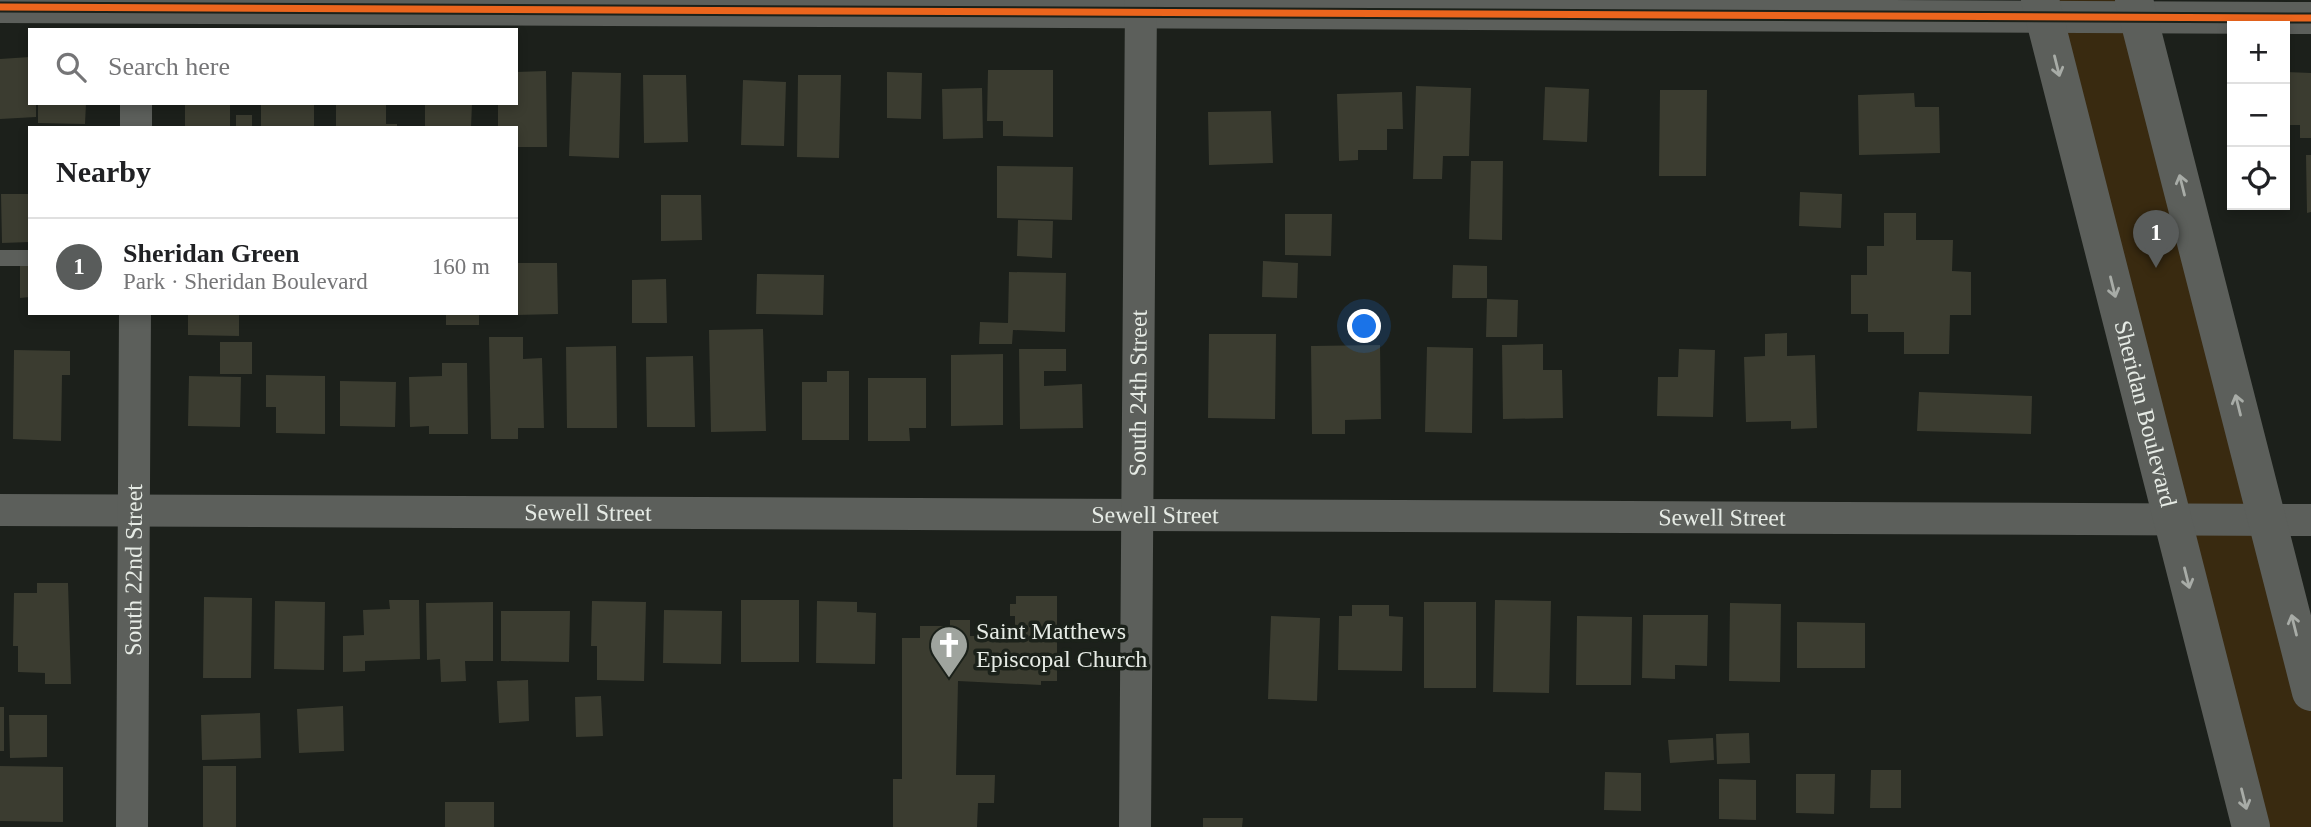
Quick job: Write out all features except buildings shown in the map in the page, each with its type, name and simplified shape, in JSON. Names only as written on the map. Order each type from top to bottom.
[{"type":"main road","name":"Sheridan Boulevard","points":[[2042,9],[2251,827]]},
{"type":"main road","points":[[2137,9],[2311,692]]},
{"type":"street","points":[[0,7],[137,12],[1141,5],[2137,9],[2311,18]]},
{"type":"street","name":"South 24th Street","points":[[1135,827],[1141,5]]},
{"type":"street","points":[[136,105],[136,126]]},
{"type":"street","name":"South 22nd Street","points":[[132,827],[135,315]]},
{"type":"street","name":"Sewell Street","points":[[0,510],[2311,520]]},
{"type":"lane","points":[[0,258],[28,258]]},
{"type":"shaded area","points":[[2040,0],[2134,0],[2311,692],[2311,827],[2251,827]]},
{"type":"cycle path","points":[[0,7],[2311,18]]},
{"type":"place","name":"Sheridan Green","points":[[2156,268]]},
{"type":"place","name":"Saint Matthews Episcopal Church","points":[[949,679]]}]
